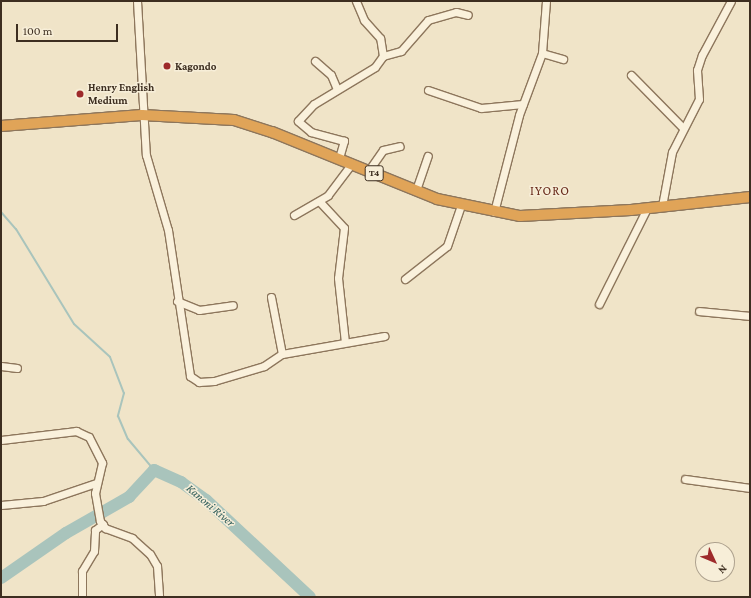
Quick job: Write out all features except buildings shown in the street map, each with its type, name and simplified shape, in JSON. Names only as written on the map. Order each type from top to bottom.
[{"type":"highway","name":"T4","points":[[1,126],[142,115],[234,120],[352,163],[416,190],[461,205],[494,212],[537,216],[647,208],[750,197]]},
{"type":"street","points":[[136,1],[142,115],[150,176],[168,230],[177,301],[190,376],[199,382],[233,376],[264,366],[282,354],[384,336]]},
{"type":"street","points":[[356,1],[364,20],[380,38],[383,56]]},
{"type":"street","points":[[494,212],[523,104],[542,53],[546,1]]},
{"type":"street","points":[[662,206],[671,156],[683,128],[699,99],[698,70],[702,55],[731,1]]},
{"type":"street","points":[[338,158],[344,141],[311,132],[298,124],[300,116],[337,89],[366,74],[383,56],[406,48],[428,20],[456,12],[468,15]]},
{"type":"street","points":[[542,53],[563,58]]},
{"type":"street","points":[[315,61],[331,75],[337,89]]},
{"type":"street","points":[[631,75],[683,128]]},
{"type":"street","points":[[428,90],[481,108],[523,104]]},
{"type":"street","points":[[369,170],[383,150],[400,146]]},
{"type":"street","points":[[416,190],[428,156]]},
{"type":"street","points":[[294,215],[320,202],[352,163]]},
{"type":"street","points":[[320,202],[344,228],[338,278],[345,342]]},
{"type":"street","points":[[405,279],[447,246],[461,205]]},
{"type":"street","points":[[599,304],[647,208]]},
{"type":"street","points":[[271,297],[282,354]]},
{"type":"street","points":[[177,301],[199,310],[233,305]]},
{"type":"street","points":[[699,311],[750,316]]},
{"type":"street","points":[[1,366],[18,368]]},
{"type":"street","points":[[1,440],[76,431],[82,433],[100,454],[101,472],[96,484],[95,502],[102,524],[112,532],[132,538],[150,554],[157,566],[159,597]]},
{"type":"street","points":[[685,479],[750,488]]},
{"type":"street","points":[[1,505],[44,501],[96,484]]},
{"type":"street","points":[[82,597],[82,571],[94,551],[95,530],[102,524]]},
{"type":"waterway","points":[[1,212],[16,229],[74,324],[110,357],[124,393],[118,416],[128,439],[154,470]]},
{"type":"waterway","name":"Kanoni River","points":[[1,578],[66,533],[129,497],[154,470],[181,482],[206,500],[310,597]]},
{"type":"place","name":"Kagondo","points":[[167,66]]},
{"type":"place","name":"Henry English Medium","points":[[80,94]]},
{"type":"district","name":"IYORO","points":[[550,191]]}]
